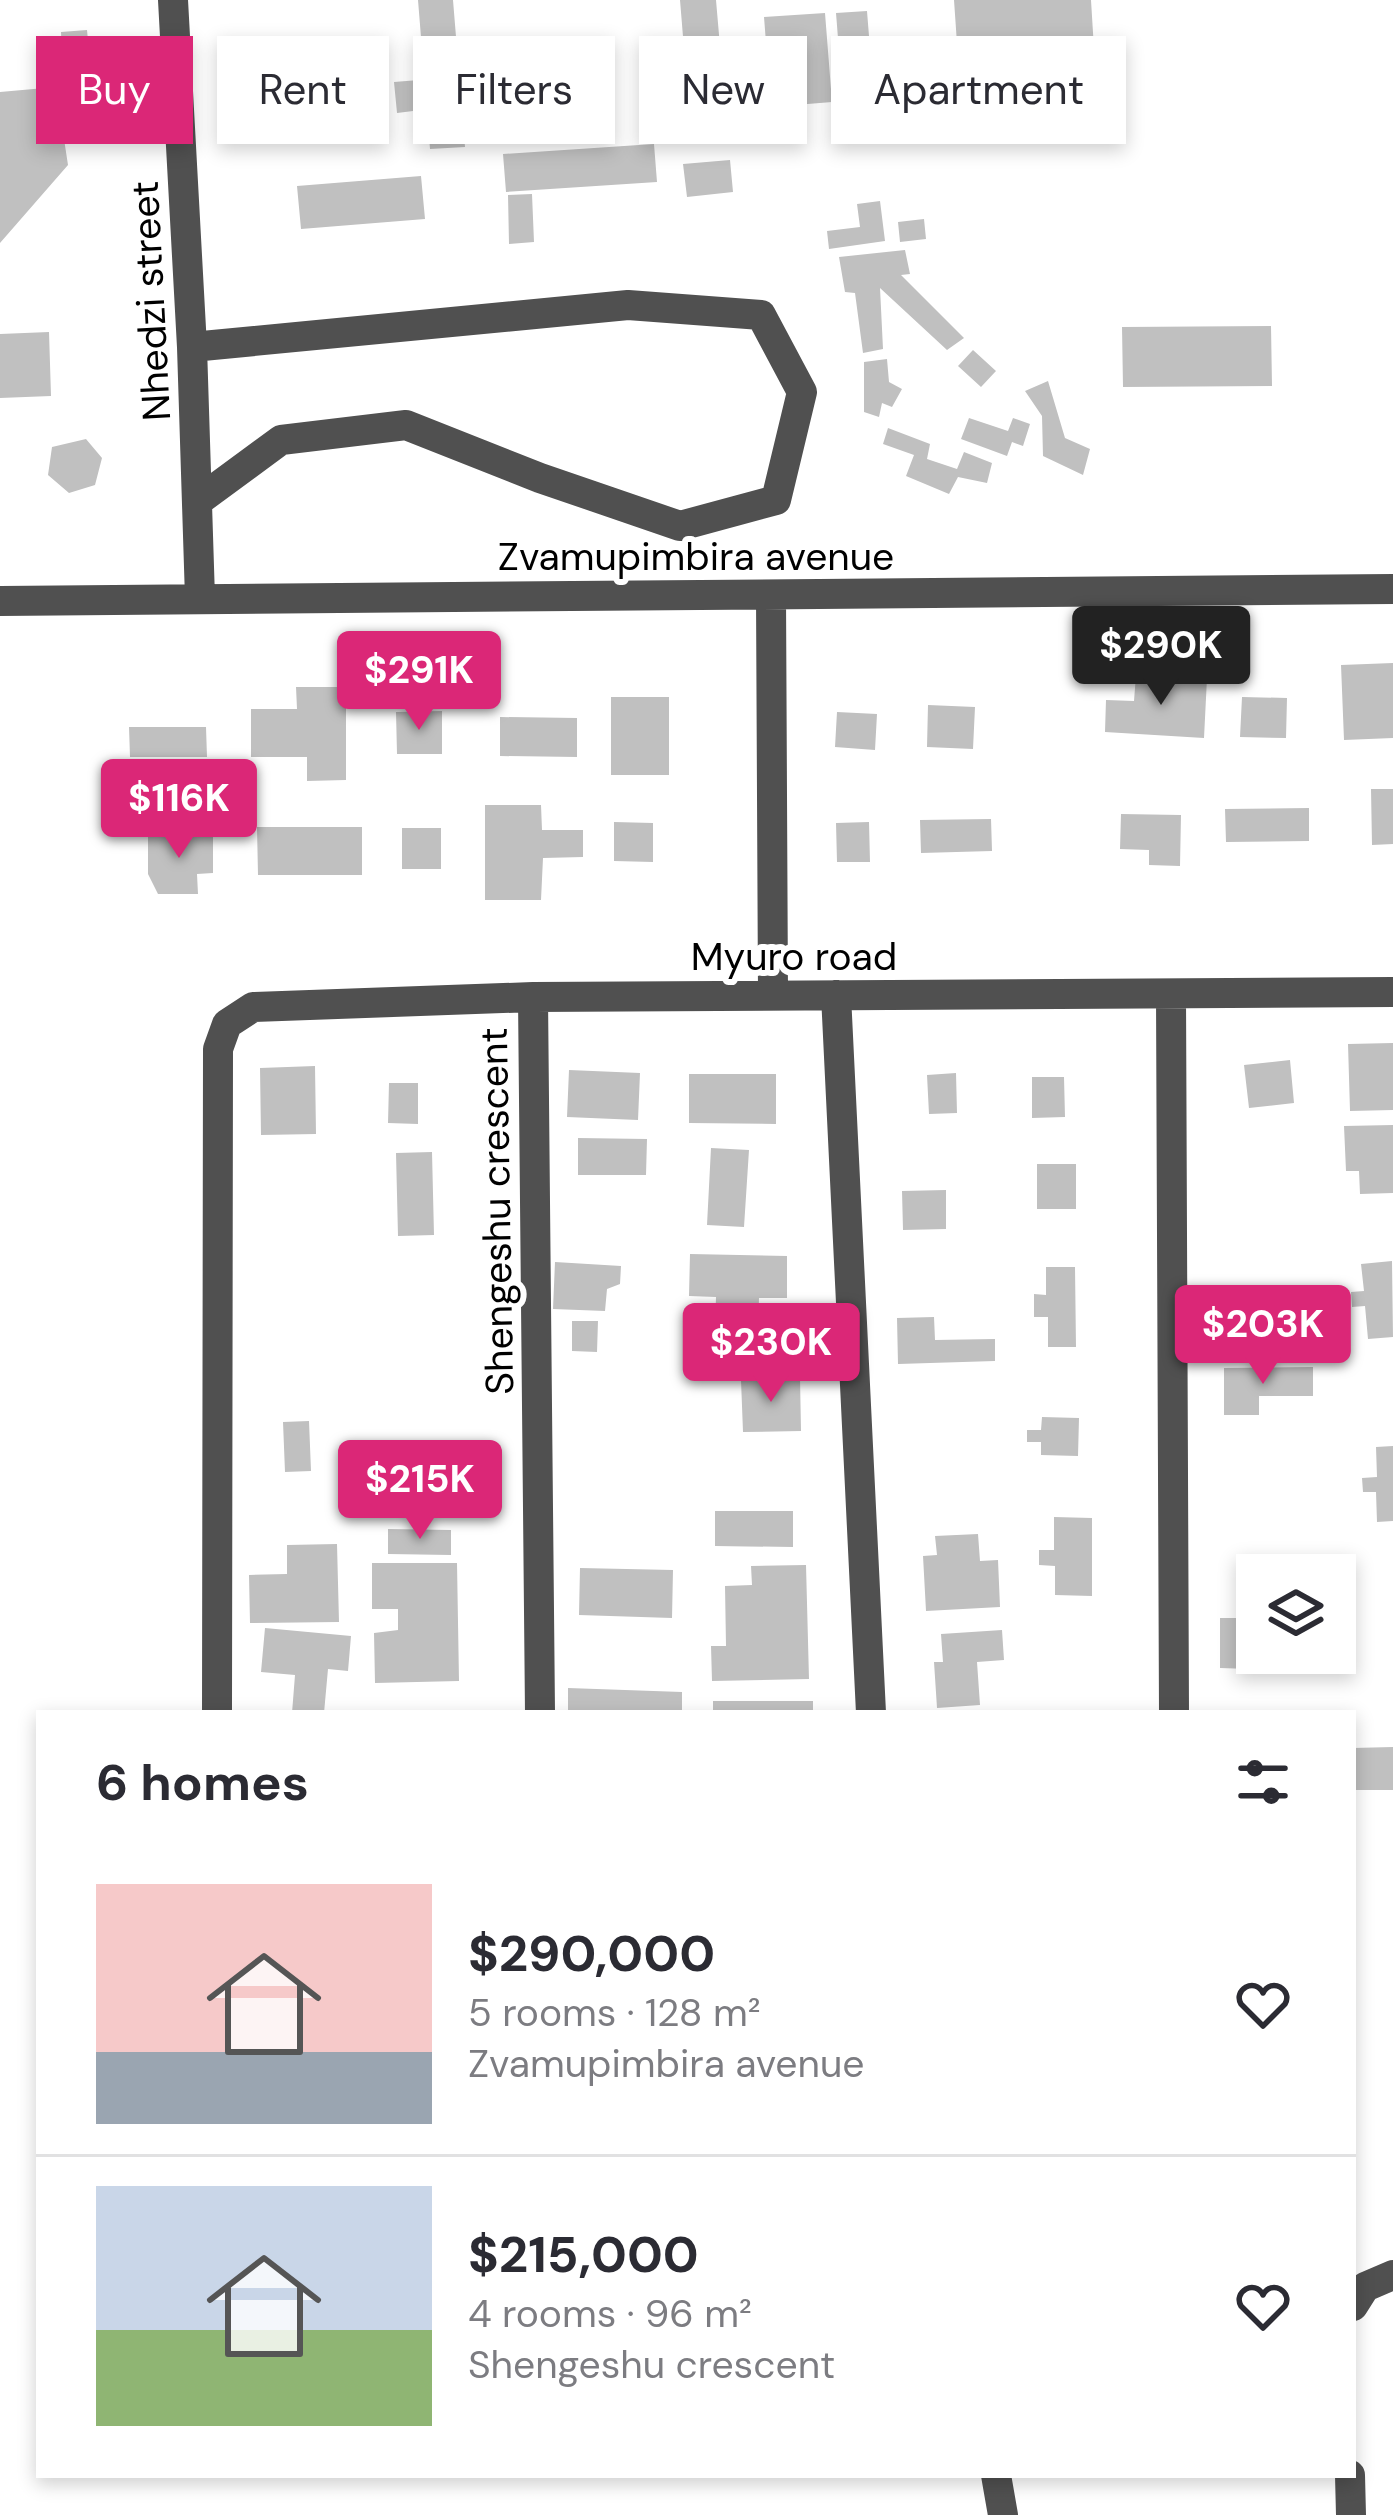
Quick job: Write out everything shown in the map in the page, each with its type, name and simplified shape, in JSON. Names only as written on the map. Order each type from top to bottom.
[{"type":"street","name":"Nhedzi street","points":[[173,0],[200,598]]},
{"type":"street","points":[[192,347],[628,305],[761,315],[802,392],[776,500],[680,526],[406,425],[281,440],[198,501]]},
{"type":"street","name":"Zvamupimbira avenue","points":[[0,601],[1393,589]]},
{"type":"street","points":[[771,595],[773,995]]},
{"type":"street","name":"Myuro road","points":[[217,1710],[218,1049],[226,1024],[253,1007],[533,997],[1393,992]]},
{"type":"street","points":[[1171,994],[1174,1710]]},
{"type":"street","points":[[836,995],[871,1710]]},
{"type":"street","name":"Shengeshu crescent","points":[[533,997],[540,1710]]},
{"type":"street","points":[[1356,2301],[1365,2287],[1393,2275]]},
{"type":"street","points":[[997,2478],[1003,2515]]},
{"type":"street","points":[[1350,2478],[1352,2515]]},
{"type":"building","points":[[418,0],[453,0],[456,36],[421,36]]},
{"type":"building","points":[[680,0],[716,0],[719,36],[683,36]]},
{"type":"building","points":[[954,0],[1091,0],[1093,36],[956,36]]},
{"type":"building","points":[[867,11],[869,36],[838,36],[836,13]]},
{"type":"building","points":[[825,13],[831,102],[807,104],[807,36],[765,36],[764,17]]},
{"type":"building","points":[[87,30],[88,36],[61,36],[61,32]]},
{"type":"building","points":[[413,80],[413,111],[397,113],[394,82]]},
{"type":"building","points":[[36,89],[36,144],[65,144],[68,165],[0,243],[0,92]]},
{"type":"building","points":[[430,144],[465,144],[465,147],[430,149]]},
{"type":"building","points":[[654,144],[657,182],[506,192],[503,154]]},
{"type":"building","points":[[730,160],[733,192],[687,197],[683,164]]},
{"type":"building","points":[[421,176],[425,219],[301,229],[297,186]]},
{"type":"building","points":[[532,194],[534,242],[509,244],[508,195]]},
{"type":"building","points":[[880,201],[885,241],[829,249],[827,231],[860,227],[857,204]]},
{"type":"building","points":[[924,219],[926,239],[900,242],[898,222]]},
{"type":"building","points":[[905,250],[910,274],[901,275],[964,338],[947,350],[880,288],[883,349],[863,353],[855,293],[845,292],[839,257]]},
{"type":"building","points":[[1271,326],[1272,386],[1123,387],[1122,327]]},
{"type":"building","points":[[49,332],[51,396],[0,398],[0,334]]},
{"type":"building","points":[[973,350],[996,371],[981,387],[958,366]]},
{"type":"building","points":[[887,359],[889,382],[902,389],[892,407],[882,403],[879,417],[864,412],[864,362]]},
{"type":"building","points":[[1048,381],[1065,438],[1090,449],[1083,475],[1043,456],[1042,416],[1025,391]]},
{"type":"building","points":[[969,418],[1008,431],[1013,418],[1030,424],[1023,446],[1012,442],[1007,456],[961,439]]},
{"type":"building","points":[[888,428],[930,444],[927,459],[957,469],[964,452],[992,463],[987,483],[958,477],[949,494],[906,476],[914,455],[883,444]]},
{"type":"building","points":[[86,439],[102,458],[95,485],[69,493],[48,475],[52,447]]},
{"type":"building","points":[[1393,663],[1393,738],[1344,740],[1341,665]]},
{"type":"building","points":[[1136,675],[1207,678],[1204,738],[1105,732],[1106,700],[1134,701]]},
{"type":"building","points":[[296,687],[346,687],[346,780],[307,781],[307,757],[251,757],[251,709],[297,709]]},
{"type":"building","points":[[611,697],[669,697],[669,775],[611,775]]},
{"type":"building","points":[[1242,697],[1287,698],[1286,738],[1240,737]]},
{"type":"building","points":[[928,705],[975,707],[973,749],[927,747]]},
{"type":"building","points":[[442,711],[442,754],[397,754],[396,712]]},
{"type":"building","points":[[837,712],[877,714],[875,750],[835,747]]},
{"type":"building","points":[[500,717],[577,718],[577,757],[500,756]]},
{"type":"building","points":[[129,727],[206,727],[207,757],[130,757]]},
{"type":"building","points":[[1371,789],[1393,789],[1393,844],[1372,845]]},
{"type":"building","points":[[485,805],[541,805],[542,830],[583,830],[583,857],[543,858],[541,900],[485,900]]},
{"type":"building","points":[[1309,808],[1309,841],[1226,842],[1225,809]]},
{"type":"building","points":[[1121,814],[1181,815],[1180,866],[1149,865],[1149,850],[1120,849]]},
{"type":"building","points":[[991,819],[992,851],[921,853],[920,820]]},
{"type":"building","points":[[614,822],[653,823],[653,862],[614,861]]},
{"type":"building","points":[[869,822],[870,862],[837,862],[836,823]]},
{"type":"building","points":[[257,827],[362,827],[362,875],[258,875]]},
{"type":"building","points":[[402,828],[441,828],[441,869],[402,869]]},
{"type":"building","points":[[213,832],[213,873],[197,874],[198,894],[158,894],[148,874],[148,833]]},
{"type":"building","points":[[1393,1043],[1393,1110],[1350,1111],[1348,1044]]},
{"type":"building","points":[[1290,1060],[1294,1103],[1249,1108],[1244,1065]]},
{"type":"building","points":[[315,1066],[316,1134],[261,1135],[260,1068]]},
{"type":"building","points":[[569,1070],[640,1073],[638,1120],[567,1117]]},
{"type":"building","points":[[956,1073],[957,1113],[929,1114],[927,1075]]},
{"type":"building","points":[[689,1074],[776,1074],[776,1124],[689,1123]]},
{"type":"building","points":[[1032,1077],[1064,1077],[1065,1117],[1032,1118]]},
{"type":"building","points":[[389,1083],[418,1083],[418,1124],[388,1123]]},
{"type":"building","points":[[1393,1125],[1393,1193],[1360,1194],[1359,1171],[1346,1171],[1344,1126]]},
{"type":"building","points":[[578,1138],[647,1139],[646,1175],[578,1175]]},
{"type":"building","points":[[711,1148],[749,1150],[744,1227],[707,1225]]},
{"type":"building","points":[[432,1152],[434,1235],[398,1236],[396,1153]]},
{"type":"building","points":[[1037,1164],[1076,1164],[1076,1209],[1037,1209]]},
{"type":"building","points":[[946,1190],[946,1229],[903,1230],[902,1191]]},
{"type":"building","points":[[690,1254],[787,1256],[787,1298],[759,1298],[758,1329],[715,1328],[716,1297],[689,1296]]},
{"type":"building","points":[[1392,1261],[1393,1337],[1368,1339],[1365,1306],[1352,1307],[1351,1292],[1364,1291],[1361,1264]]},
{"type":"building","points":[[555,1262],[621,1266],[620,1284],[607,1289],[605,1311],[553,1309]]},
{"type":"building","points":[[1046,1267],[1075,1267],[1076,1347],[1048,1347],[1048,1317],[1034,1317],[1034,1294],[1046,1295]]},
{"type":"building","points":[[934,1317],[935,1340],[995,1339],[995,1361],[898,1364],[897,1318]]},
{"type":"building","points":[[572,1321],[598,1321],[597,1352],[572,1351]]},
{"type":"building","points":[[1313,1367],[1313,1396],[1259,1396],[1259,1415],[1224,1415],[1224,1368]]},
{"type":"building","points":[[800,1378],[801,1431],[743,1432],[741,1380]]},
{"type":"building","points":[[1042,1417],[1079,1418],[1078,1456],[1041,1455],[1041,1442],[1027,1442],[1027,1430],[1041,1430]]},
{"type":"building","points":[[309,1421],[311,1471],[285,1472],[283,1422]]},
{"type":"building","points":[[1393,1446],[1393,1521],[1377,1522],[1376,1492],[1363,1492],[1362,1478],[1377,1477],[1376,1447]]},
{"type":"building","points":[[715,1511],[793,1511],[793,1547],[715,1546]]},
{"type":"building","points":[[1054,1517],[1092,1518],[1092,1596],[1055,1595],[1055,1566],[1039,1565],[1039,1550],[1054,1550]]},
{"type":"building","points":[[388,1529],[451,1530],[451,1555],[388,1554]]},
{"type":"building","points":[[978,1534],[980,1561],[998,1560],[1000,1607],[926,1611],[923,1556],[937,1555],[935,1536]]},
{"type":"building","points":[[337,1544],[339,1622],[250,1623],[249,1575],[287,1574],[287,1545]]},
{"type":"building","points":[[372,1563],[457,1563],[459,1681],[375,1683],[374,1633],[398,1630],[398,1609],[372,1609]]},
{"type":"building","points":[[806,1565],[809,1679],[712,1681],[711,1646],[726,1646],[725,1586],[752,1585],[751,1566]]},
{"type":"building","points":[[580,1568],[673,1570],[672,1618],[579,1615]]},
{"type":"building","points":[[1220,1618],[1236,1618],[1236,1669],[1220,1668]]},
{"type":"building","points":[[265,1628],[351,1636],[348,1671],[328,1669],[324,1710],[292,1710],[295,1675],[261,1672]]},
{"type":"building","points":[[1002,1630],[1004,1660],[977,1662],[980,1705],[937,1708],[934,1662],[943,1662],[941,1634]]},
{"type":"building","points":[[568,1688],[682,1692],[682,1710],[568,1710]]},
{"type":"building","points":[[713,1701],[813,1701],[813,1710],[713,1710]]},
{"type":"building","points":[[1393,1747],[1393,1790],[1356,1790],[1356,1748]]}]
